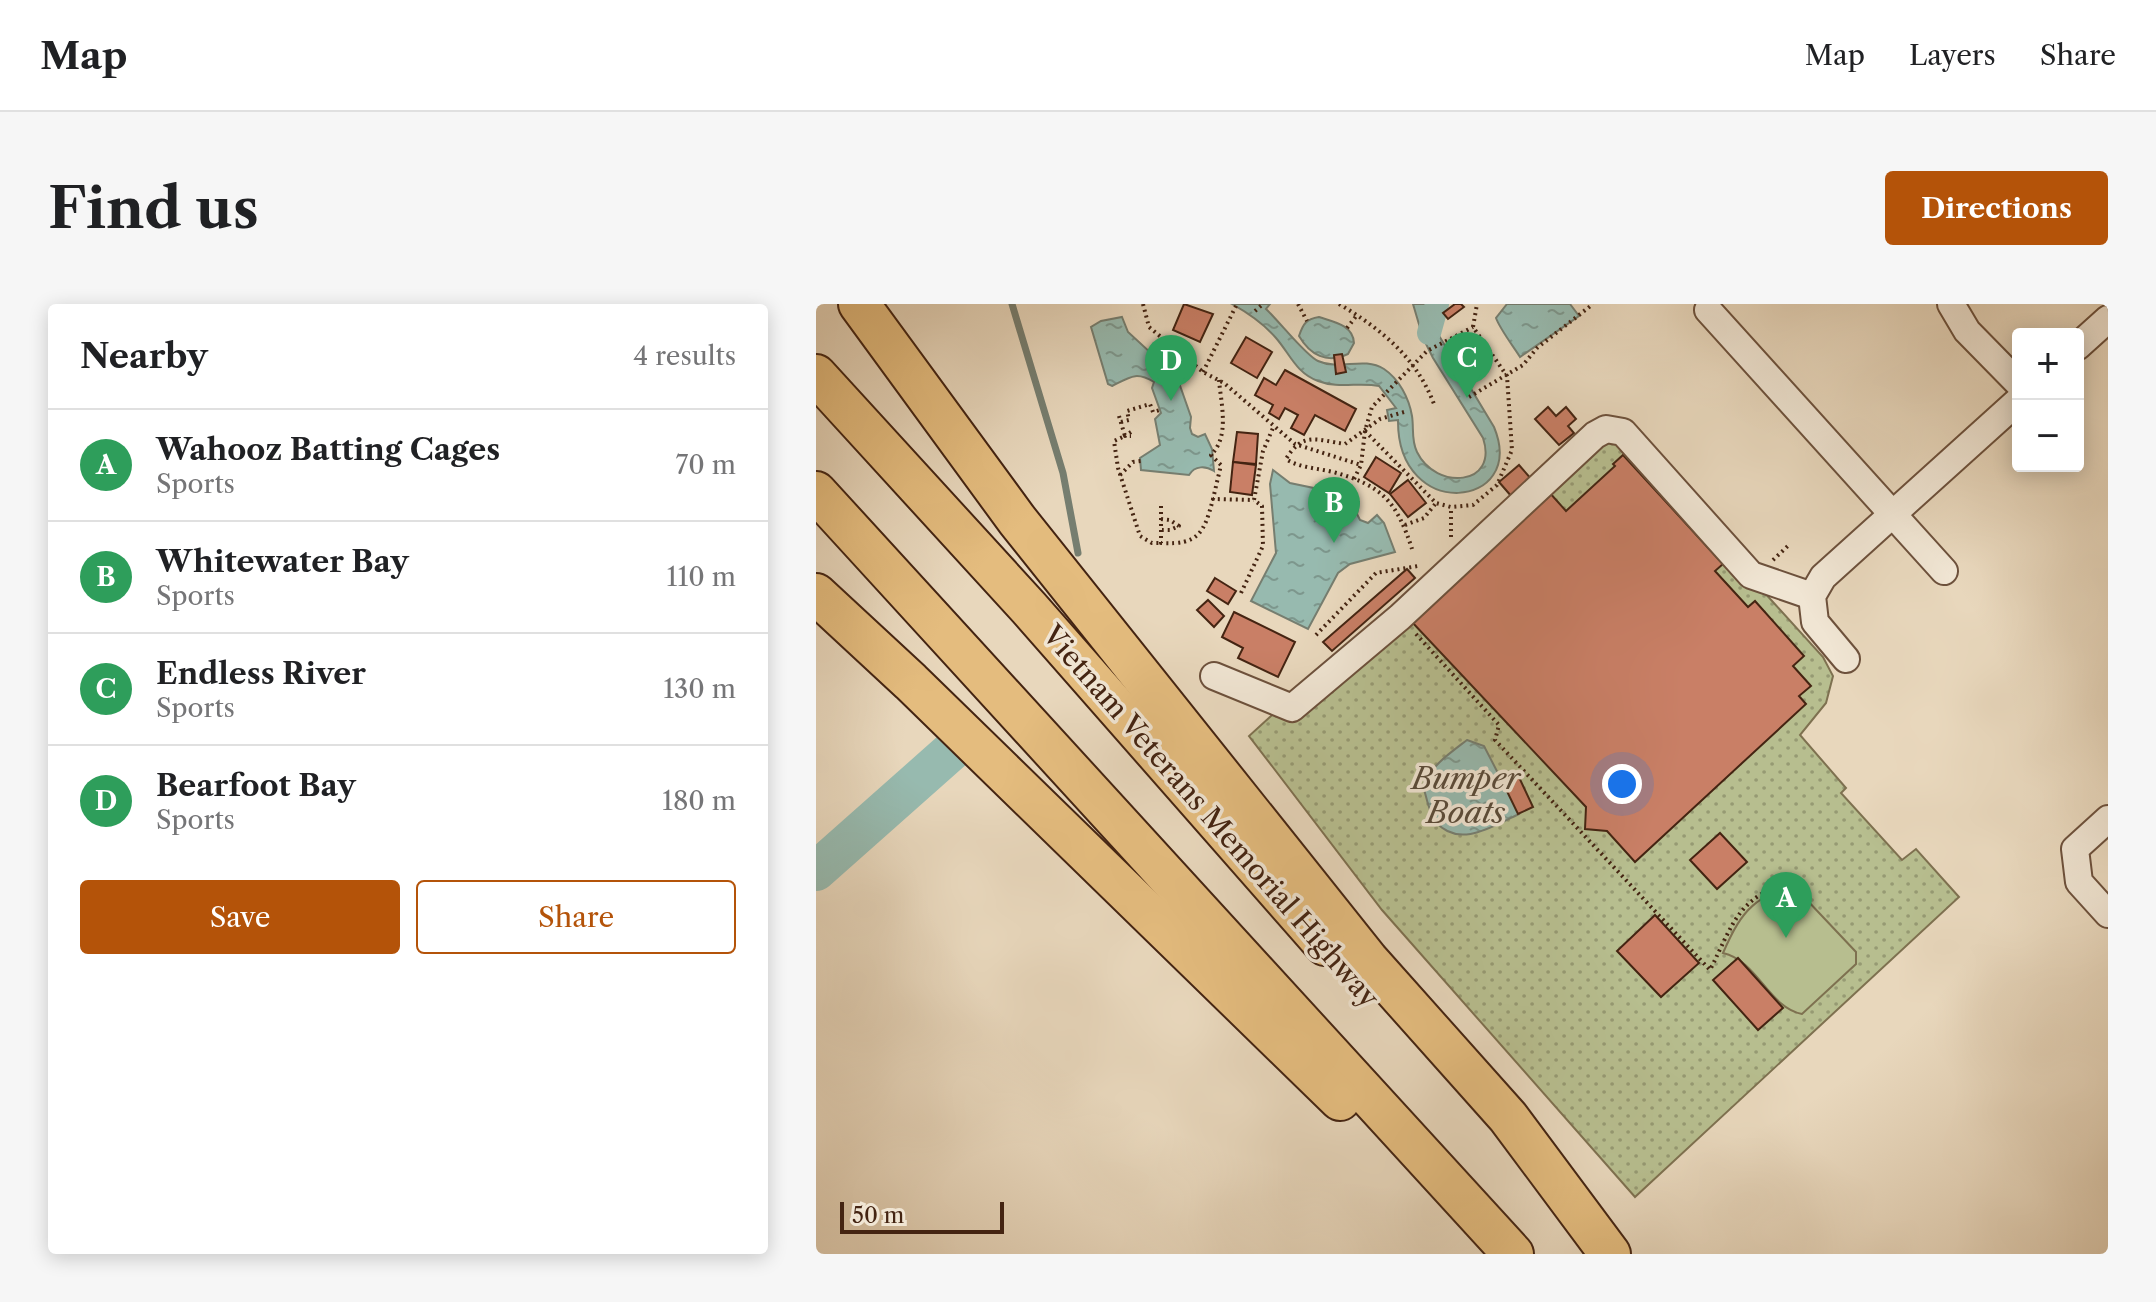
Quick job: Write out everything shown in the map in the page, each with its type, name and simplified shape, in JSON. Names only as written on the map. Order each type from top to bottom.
[{"type":"highway","points":[[859,304],[1017,520],[1368,960],[1508,1117],[1610,1254]]},
{"type":"highway","name":"Vietnam Veterans Memorial Highway","points":[[816,375],[1029,608],[1483,1124],[1610,1254]]},
{"type":"highway","points":[[816,492],[1513,1254]]},
{"type":"highway","points":[[816,594],[911,682],[1375,1135],[1462,1197]]},
{"type":"street","points":[[1951,304],[1967,331],[2012,377]]},
{"type":"street","points":[[1708,310],[1944,571]]},
{"type":"street","points":[[2084,341],[2108,319]]},
{"type":"street","points":[[1846,659],[1815,622],[1812,596],[1823,577],[2012,406]]},
{"type":"street","points":[[1214,676],[1292,708],[1400,617],[1595,435],[1606,429],[1623,432],[1751,575],[1812,596]]},
{"type":"street","points":[[2108,819],[2075,849],[2079,882],[2108,914]]},
{"type":"path","points":[[1143,304],[1149,327],[1203,372],[1219,380],[1273,428],[1295,444],[1361,465]]},
{"type":"path","points":[[1255,311],[1263,304]]},
{"type":"path","points":[[1298,304],[1307,321]]},
{"type":"path","points":[[1339,304],[1373,324],[1414,364],[1434,404]]},
{"type":"path","points":[[1365,431],[1436,503],[1451,507],[1473,505],[1497,485],[1512,450],[1507,376],[1473,327],[1477,304]]},
{"type":"path","points":[[1469,397],[1523,365],[1537,348],[1593,304]]},
{"type":"path","points":[[1203,372],[1236,305]]},
{"type":"path","points":[[1347,328],[1357,315]]},
{"type":"path","points":[[1354,479],[1361,465],[1365,431],[1372,407],[1427,351],[1473,327]]},
{"type":"path","points":[[1160,410],[1153,412],[1150,404],[1127,411],[1129,420],[1120,419],[1129,435],[1114,441],[1120,476],[1140,536],[1152,543],[1182,544],[1196,538],[1206,526],[1221,465],[1211,455],[1218,448],[1222,436],[1219,380]]},
{"type":"path","points":[[1404,412],[1380,419],[1345,444],[1308,438],[1295,444],[1286,459],[1295,465],[1368,484],[1393,503],[1405,525],[1412,549]]},
{"type":"path","points":[[1254,500],[1263,451],[1273,428]]},
{"type":"path","points":[[1120,476],[1133,462],[1141,461]]},
{"type":"path","points":[[1213,499],[1254,500],[1262,506],[1263,546],[1241,593]]},
{"type":"path","points":[[1405,525],[1424,518],[1436,503]]},
{"type":"path","points":[[1161,506],[1161,543]]},
{"type":"path","points":[[1451,507],[1451,547]]},
{"type":"path","points":[[1160,516],[1179,526],[1170,530],[1161,529]]},
{"type":"path","points":[[1766,567],[1790,544]]},
{"type":"path","points":[[1316,635],[1376,573],[1424,565]]},
{"type":"path","points":[[1407,624],[1499,725],[1495,740],[1710,970],[1740,910],[1767,889],[1794,879]]},
{"type":"green space","points":[[1591,427],[1614,441],[1746,587],[1763,591],[1823,657],[1833,676],[1826,703],[1800,735],[1846,788],[1841,793],[1902,860],[1916,849],[1959,897],[1635,1197],[1382,910],[1249,736]]},
{"type":"green space","points":[[1803,882],[1805,898],[1856,952],[1856,964],[1802,1014],[1780,1003],[1745,965],[1723,953],[1737,925],[1752,906],[1773,893]]},
{"type":"water","points":[[1232,304],[1270,304],[1266,309],[1318,361],[1335,365],[1368,364],[1384,369],[1406,396],[1412,416],[1415,448],[1426,465],[1438,473],[1463,478],[1474,474],[1482,466],[1486,454],[1483,438],[1423,338],[1413,304],[1428,304],[1435,329],[1494,427],[1500,454],[1493,475],[1478,488],[1458,493],[1437,489],[1417,476],[1403,453],[1398,420],[1389,421],[1387,410],[1396,408],[1379,386],[1333,385],[1310,378],[1266,328]]},
{"type":"water","points":[[1507,304],[1570,304],[1579,316],[1520,357],[1496,318]]},
{"type":"water","points":[[1122,317],[1128,332],[1177,377],[1191,417],[1192,434],[1198,437],[1205,434],[1212,449],[1214,471],[1201,467],[1189,475],[1141,470],[1140,458],[1160,445],[1155,419],[1161,413],[1152,388],[1154,382],[1138,376],[1112,386],[1108,384],[1091,327],[1101,321]]},
{"type":"water","points":[[1319,317],[1342,325],[1350,332],[1354,343],[1348,354],[1326,358],[1303,343],[1299,336],[1304,325]]},
{"type":"water","points":[[1273,470],[1290,483],[1352,496],[1359,502],[1357,514],[1360,520],[1368,523],[1377,515],[1384,523],[1395,552],[1350,564],[1338,573],[1308,629],[1251,601],[1276,553],[1270,484]]},
{"type":"water","name":"Bumper Boats","points":[[1467,740],[1484,746],[1519,814],[1476,833],[1455,834],[1436,822],[1423,785],[1436,765]]},
{"type":"building","points":[[1184,304],[1213,314],[1200,342],[1173,330]]},
{"type":"building","points":[[1455,304],[1464,307],[1448,319],[1443,313]]},
{"type":"building","points":[[1246,337],[1272,352],[1257,378],[1231,363]]},
{"type":"building","points":[[1458,348],[1468,362],[1460,367],[1451,352]]},
{"type":"building","points":[[1342,354],[1346,372],[1336,374],[1334,355]]},
{"type":"building","points":[[1285,370],[1356,409],[1345,431],[1315,415],[1304,435],[1291,428],[1298,415],[1285,408],[1279,419],[1269,413],[1273,405],[1255,395],[1264,378],[1276,385]]},
{"type":"building","points":[[1548,407],[1556,416],[1566,407],[1576,419],[1568,426],[1574,433],[1559,445],[1535,419]]},
{"type":"building","points":[[1237,432],[1258,434],[1256,464],[1233,462]]},
{"type":"building","points":[[1623,455],[1723,564],[1715,571],[1748,607],[1755,601],[1804,656],[1793,666],[1811,686],[1799,696],[1806,704],[1635,862],[1607,831],[1585,829],[1586,807],[1411,621],[1549,492],[1566,511]]},
{"type":"building","points":[[1376,457],[1401,473],[1389,493],[1364,477]]},
{"type":"building","points":[[1233,462],[1256,465],[1252,495],[1230,492]]},
{"type":"building","points":[[1519,465],[1532,480],[1512,497],[1499,482]]},
{"type":"building","points":[[1408,480],[1426,503],[1408,517],[1390,494]]},
{"type":"building","points":[[1407,569],[1415,578],[1332,651],[1323,642]]},
{"type":"building","points":[[1215,578],[1236,591],[1228,604],[1207,591]]},
{"type":"building","points":[[1208,600],[1224,616],[1214,627],[1197,610]]},
{"type":"building","points":[[1234,612],[1295,642],[1278,677],[1238,658],[1243,648],[1222,637]]},
{"type":"building","points":[[1517,773],[1533,807],[1518,814],[1502,781]]},
{"type":"building","points":[[1720,833],[1747,862],[1717,889],[1690,860]]},
{"type":"building","points":[[1655,915],[1699,963],[1661,997],[1617,951]]},
{"type":"building","points":[[1738,958],[1783,1008],[1758,1030],[1713,980]]},
{"type":"waterway","points":[[1012,304],[1063,473],[1078,553]]},
{"type":"waterway","points":[[1429,333],[1437,304]]},
{"type":"waterway","points":[[816,871],[966,738]]},
{"type":"place","name":"Endless River","points":[[1467,398]]},
{"type":"place","name":"Bearfoot Bay","points":[[1171,401]]},
{"type":"place","name":"Whitewater Bay","points":[[1334,543]]},
{"type":"place","name":"Wahooz Batting Cages","points":[[1786,938]]}]
